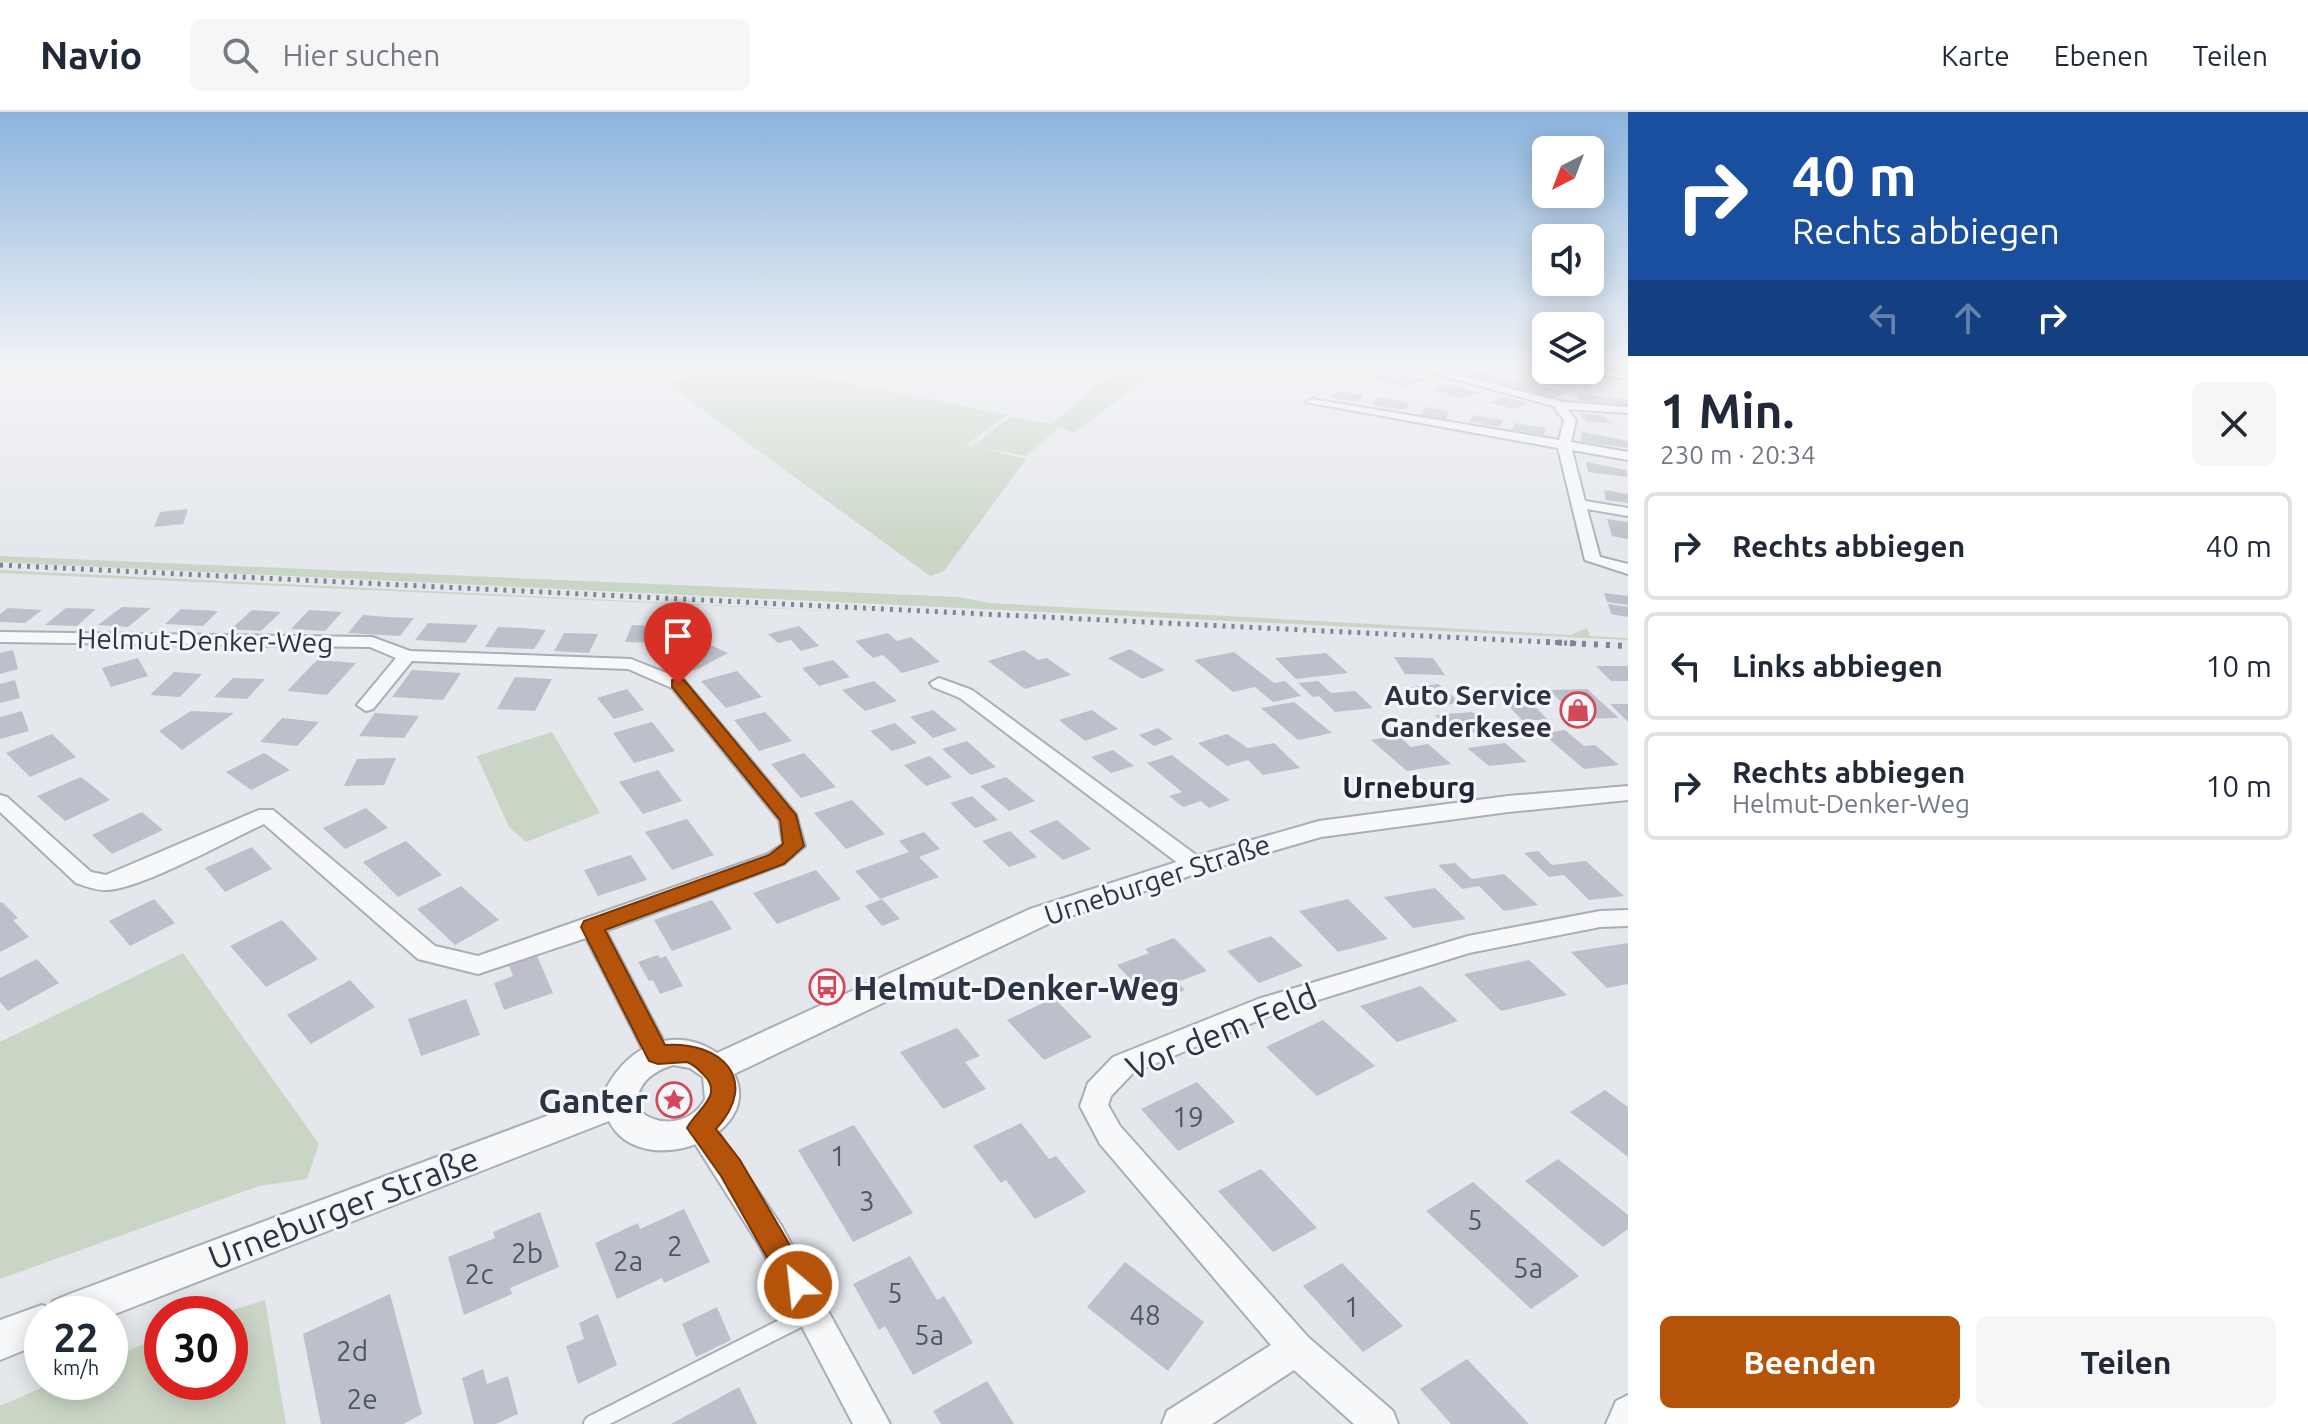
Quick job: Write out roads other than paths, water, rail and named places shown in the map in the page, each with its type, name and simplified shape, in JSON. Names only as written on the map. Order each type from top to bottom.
[{"type":"street","points":[[1448,425],[1628,456]]},
{"type":"street","points":[[1569,425],[1564,445],[1593,560],[1628,569]]},
{"type":"street","points":[[1579,504],[1628,512]]},
{"type":"street","name":"Helmut-Denker-Weg","points":[[0,637],[372,642],[407,656],[631,664],[678,684],[789,819],[794,846],[776,859],[592,927],[478,965],[427,953],[266,815],[131,876],[106,883],[84,878],[0,801]]},
{"type":"street","points":[[366,705],[407,656]]},
{"type":"street","points":[[939,683],[966,694],[1195,865]]},
{"type":"street","name":"Urneburger Straße","points":[[716,1068],[1040,916],[1195,865],[1319,829],[1508,804],[1628,793]]},
{"type":"street","name":"Vor dem Feld","points":[[1380,1424],[1296,1349],[1110,1135],[1094,1106],[1098,1091],[1123,1065],[1267,1006],[1468,945],[1600,919],[1628,918]]},
{"type":"street","points":[[592,927],[658,1055]]},
{"type":"street","points":[[687,1053],[702,1057],[716,1068],[724,1097],[713,1118],[700,1128],[670,1137],[644,1133],[627,1121],[619,1103],[620,1091],[631,1071],[658,1055],[687,1053]]},
{"type":"street","name":"Urneburger Straße","points":[[114,1296],[619,1103]]},
{"type":"street","points":[[700,1128],[730,1168],[761,1219],[872,1424]]},
{"type":"street","points":[[0,1340],[24,1331]]},
{"type":"street","points":[[1180,1424],[1296,1349]]},
{"type":"street","points":[[1624,1424],[1628,1413]]},
{"type":"lane","points":[[592,1424],[812,1312]]},
{"type":"railway","points":[[0,565],[1586,644]]},
{"type":"railway","points":[[1546,642],[1628,646]]},
{"type":"place","name":"Auto Service Ganderkesee","points":[[1578,710]]},
{"type":"place","name":"Helmut-Denker-Weg","points":[[827,987]]},
{"type":"place","name":"Ganter","points":[[674,1100]]},
{"type":"district","name":"Urneburg","points":[[1409,787]]}]
